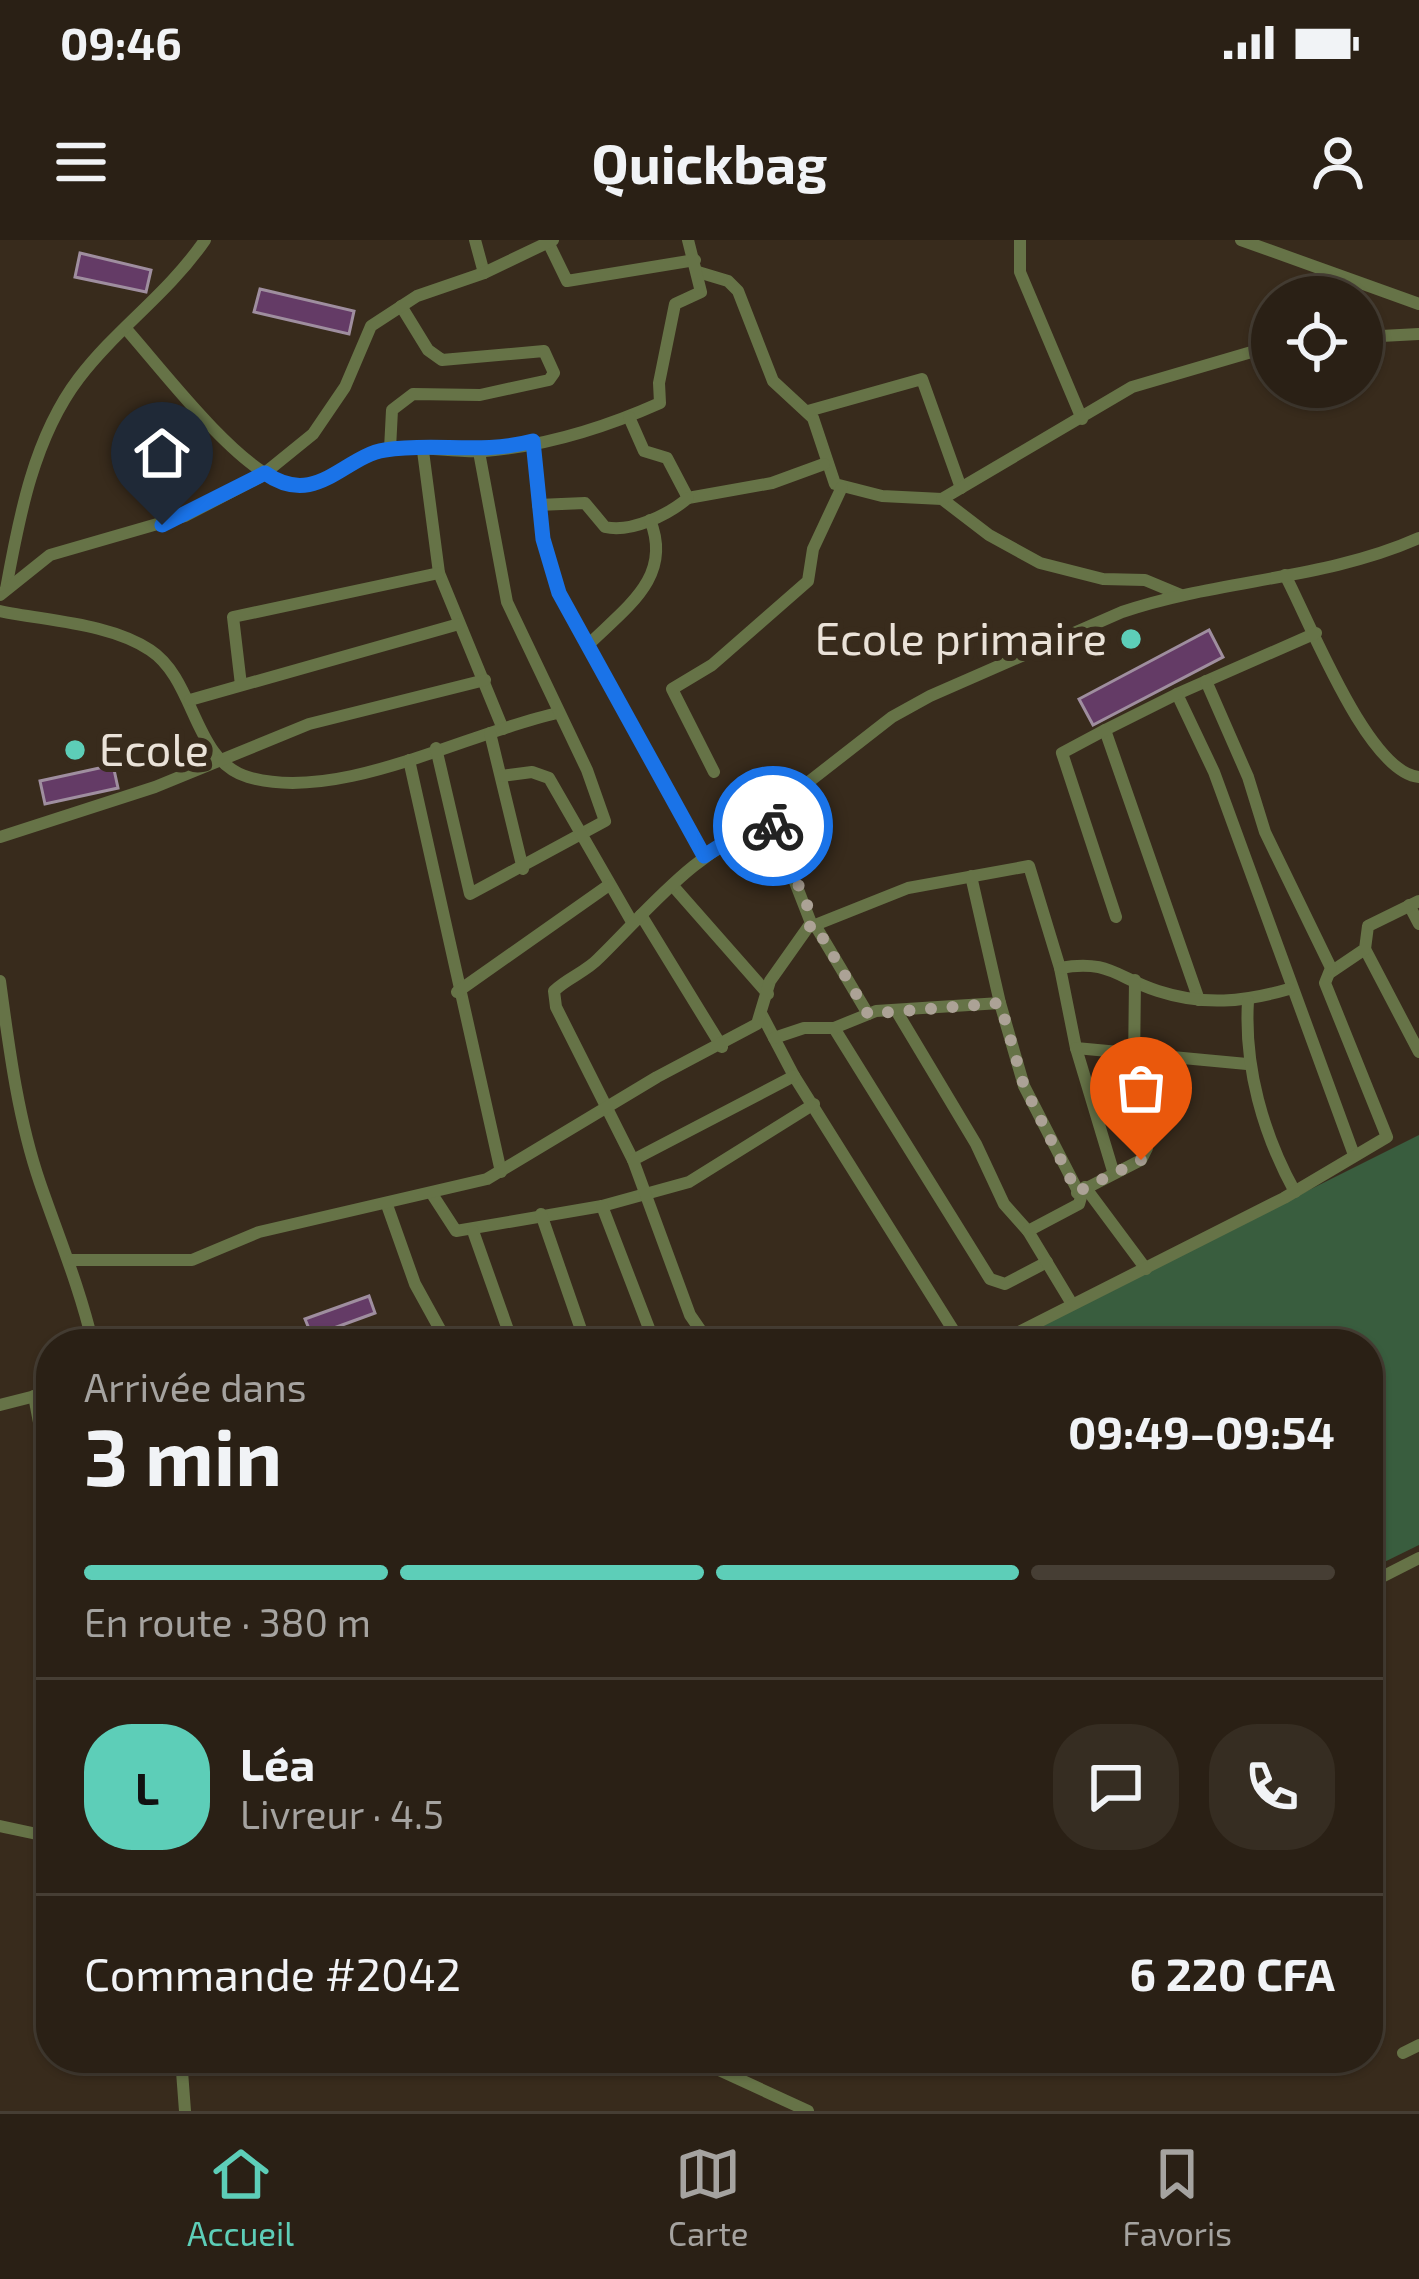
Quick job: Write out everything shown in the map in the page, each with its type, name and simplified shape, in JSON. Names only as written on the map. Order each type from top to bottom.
[{"type":"street","points":[[3,593],[20,514],[47,431],[80,376],[205,240]]},
{"type":"street","points":[[475,240],[484,273]]},
{"type":"street","points":[[127,330],[206,419],[265,473],[288,484],[322,481],[390,448],[479,452],[601,431],[661,403],[659,382],[674,308],[679,300],[701,293],[688,240]]},
{"type":"street","points":[[1020,240],[1020,272],[1082,419]]},
{"type":"street","points":[[1240,240],[1419,304]]},
{"type":"street","points":[[3,593],[50,555],[185,516],[265,473],[313,434],[345,387],[371,326],[434,288],[484,273],[551,241],[567,281],[696,266],[728,281],[738,291],[773,381],[808,411],[824,464],[842,487],[882,496],[942,499],[1132,387],[1251,352]]},
{"type":"street","points":[[390,448],[392,410],[407,397],[492,394],[549,380],[554,373],[544,351],[442,361],[428,350],[401,306]]},
{"type":"street","points":[[1383,336],[1419,334]]},
{"type":"street","points":[[808,411],[924,380],[962,488]]},
{"type":"street","points":[[629,417],[644,451],[667,458],[688,498]]},
{"type":"street","points":[[533,441],[549,567],[704,856]]},
{"type":"street","points":[[423,451],[440,573],[484,680],[523,869]]},
{"type":"street","points":[[436,748],[468,893],[487,890],[605,818],[507,602],[479,452]]},
{"type":"street","points":[[538,505],[585,503],[610,529],[650,520],[688,498],[772,483],[824,464]]},
{"type":"street","points":[[714,772],[672,691],[712,665],[810,578],[813,547],[842,487]]},
{"type":"street","points":[[942,499],[989,535],[1040,563],[1103,579],[1145,580],[1182,596]]},
{"type":"street","points":[[589,644],[654,572],[660,544],[650,520]]},
{"type":"street","points":[[868,1014],[813,926],[772,823],[779,802],[930,696],[1122,612],[1365,560],[1419,538]]},
{"type":"street","points":[[241,685],[233,616],[440,573]]},
{"type":"street","points":[[1285,575],[1370,741],[1407,776],[1419,777]]},
{"type":"street","points":[[0,611],[134,641],[170,668],[219,757],[242,776],[298,782],[409,760],[558,713]]},
{"type":"street","points":[[190,700],[459,624]]},
{"type":"street","points":[[1116,917],[1062,753],[1177,694],[1316,633]]},
{"type":"street","points":[[0,837],[76,815],[219,757],[366,707],[484,680]]},
{"type":"street","points":[[1206,681],[1248,776],[1264,832],[1331,972]]},
{"type":"street","points":[[1177,694],[1225,801],[1289,989],[1354,1156]]},
{"type":"street","points":[[1105,730],[1199,1000]]},
{"type":"street","points":[[409,760],[457,992],[501,1172]]},
{"type":"street","points":[[501,776],[532,772],[549,778],[609,885],[722,1047]]},
{"type":"street","points":[[700,1329],[690,1315],[633,1160],[604,1108],[554,994],[596,962],[704,856],[740,833],[772,823]]},
{"type":"street","points":[[71,1260],[192,1260],[260,1232],[432,1194],[501,1172],[604,1108],[753,1029],[762,1016],[772,977],[813,926],[896,892],[1031,868],[1113,1171]]},
{"type":"street","points":[[971,876],[1024,1086],[1081,1190],[1146,1269]]},
{"type":"street","points":[[457,992],[609,885]]},
{"type":"street","points":[[673,886],[768,994]]},
{"type":"street","points":[[1419,924],[1414,903],[1369,926],[1366,949],[1419,1052]]},
{"type":"street","points":[[1024,1329],[1295,1192],[1387,1137],[1325,983],[1331,972],[1366,949]]},
{"type":"street","points":[[1060,968],[1101,965],[1163,993],[1199,1000],[1248,1001],[1289,989]]},
{"type":"street","points":[[1081,1190],[1141,1160],[1147,1148],[1134,1054],[1135,980]]},
{"type":"street","points":[[0,981],[6,1055],[34,1163],[71,1260],[89,1329]]},
{"type":"street","points":[[1248,1001],[1247,1064],[1276,1153],[1295,1192]]},
{"type":"street","points":[[774,1038],[804,1028],[834,1028],[868,1014],[1000,1003]]},
{"type":"street","points":[[897,1012],[955,1107],[1004,1204],[1028,1232],[1072,1304]]},
{"type":"street","points":[[762,1016],[794,1076],[953,1329]]},
{"type":"street","points":[[834,1028],[990,1280],[1005,1284],[1047,1262]]},
{"type":"street","points":[[1076,1048],[1247,1064]]},
{"type":"street","points":[[633,1160],[794,1076]]},
{"type":"street","points":[[432,1194],[450,1229],[473,1231],[541,1214],[602,1206],[696,1179],[814,1104]]},
{"type":"street","points":[[1028,1232],[1079,1204],[1081,1190]]},
{"type":"street","points":[[387,1205],[415,1284],[440,1329]]},
{"type":"street","points":[[602,1206],[649,1329]]},
{"type":"street","points":[[541,1214],[581,1329]]},
{"type":"street","points":[[473,1231],[508,1329]]},
{"type":"street","points":[[0,1405],[34,1396],[36,1407]]},
{"type":"street","points":[[1383,1576],[1419,1558]]},
{"type":"street","points":[[0,1826],[36,1834]]},
{"type":"street","points":[[1403,2053],[1419,2045]]},
{"type":"street","points":[[182,2073],[185,2111]]},
{"type":"street","points":[[726,2073],[808,2111]]},
{"type":"green space","points":[[1419,1135],[1419,1545],[1383,1563],[1383,1329],[1031,1329]]},
{"type":"building","points":[[80,253],[151,270],[146,292],[75,277]]},
{"type":"building","points":[[260,289],[354,311],[349,334],[254,312]]},
{"type":"building","points":[[1209,630],[1223,657],[1093,725],[1079,699]]},
{"type":"building","points":[[113,765],[118,788],[45,804],[40,781]]},
{"type":"building","points":[[369,1296],[375,1313],[331,1329],[309,1329],[305,1319]]},
{"type":"way so far","points":[[773,826],[810,912],[810,927],[815,925],[868,1014],[1000,1003],[1024,1086],[1077,1192],[1141,1160]]},
{"type":"place","name":"Ecole primaire","points":[[1131,639]]},
{"type":"place","name":"Ecole","points":[[75,750]]},
{"type":"route","points":[[162,525],[265,473],[288,484],[322,481],[390,448],[479,452],[533,441],[543,539],[559,593],[704,856],[740,833],[773,826]]}]
